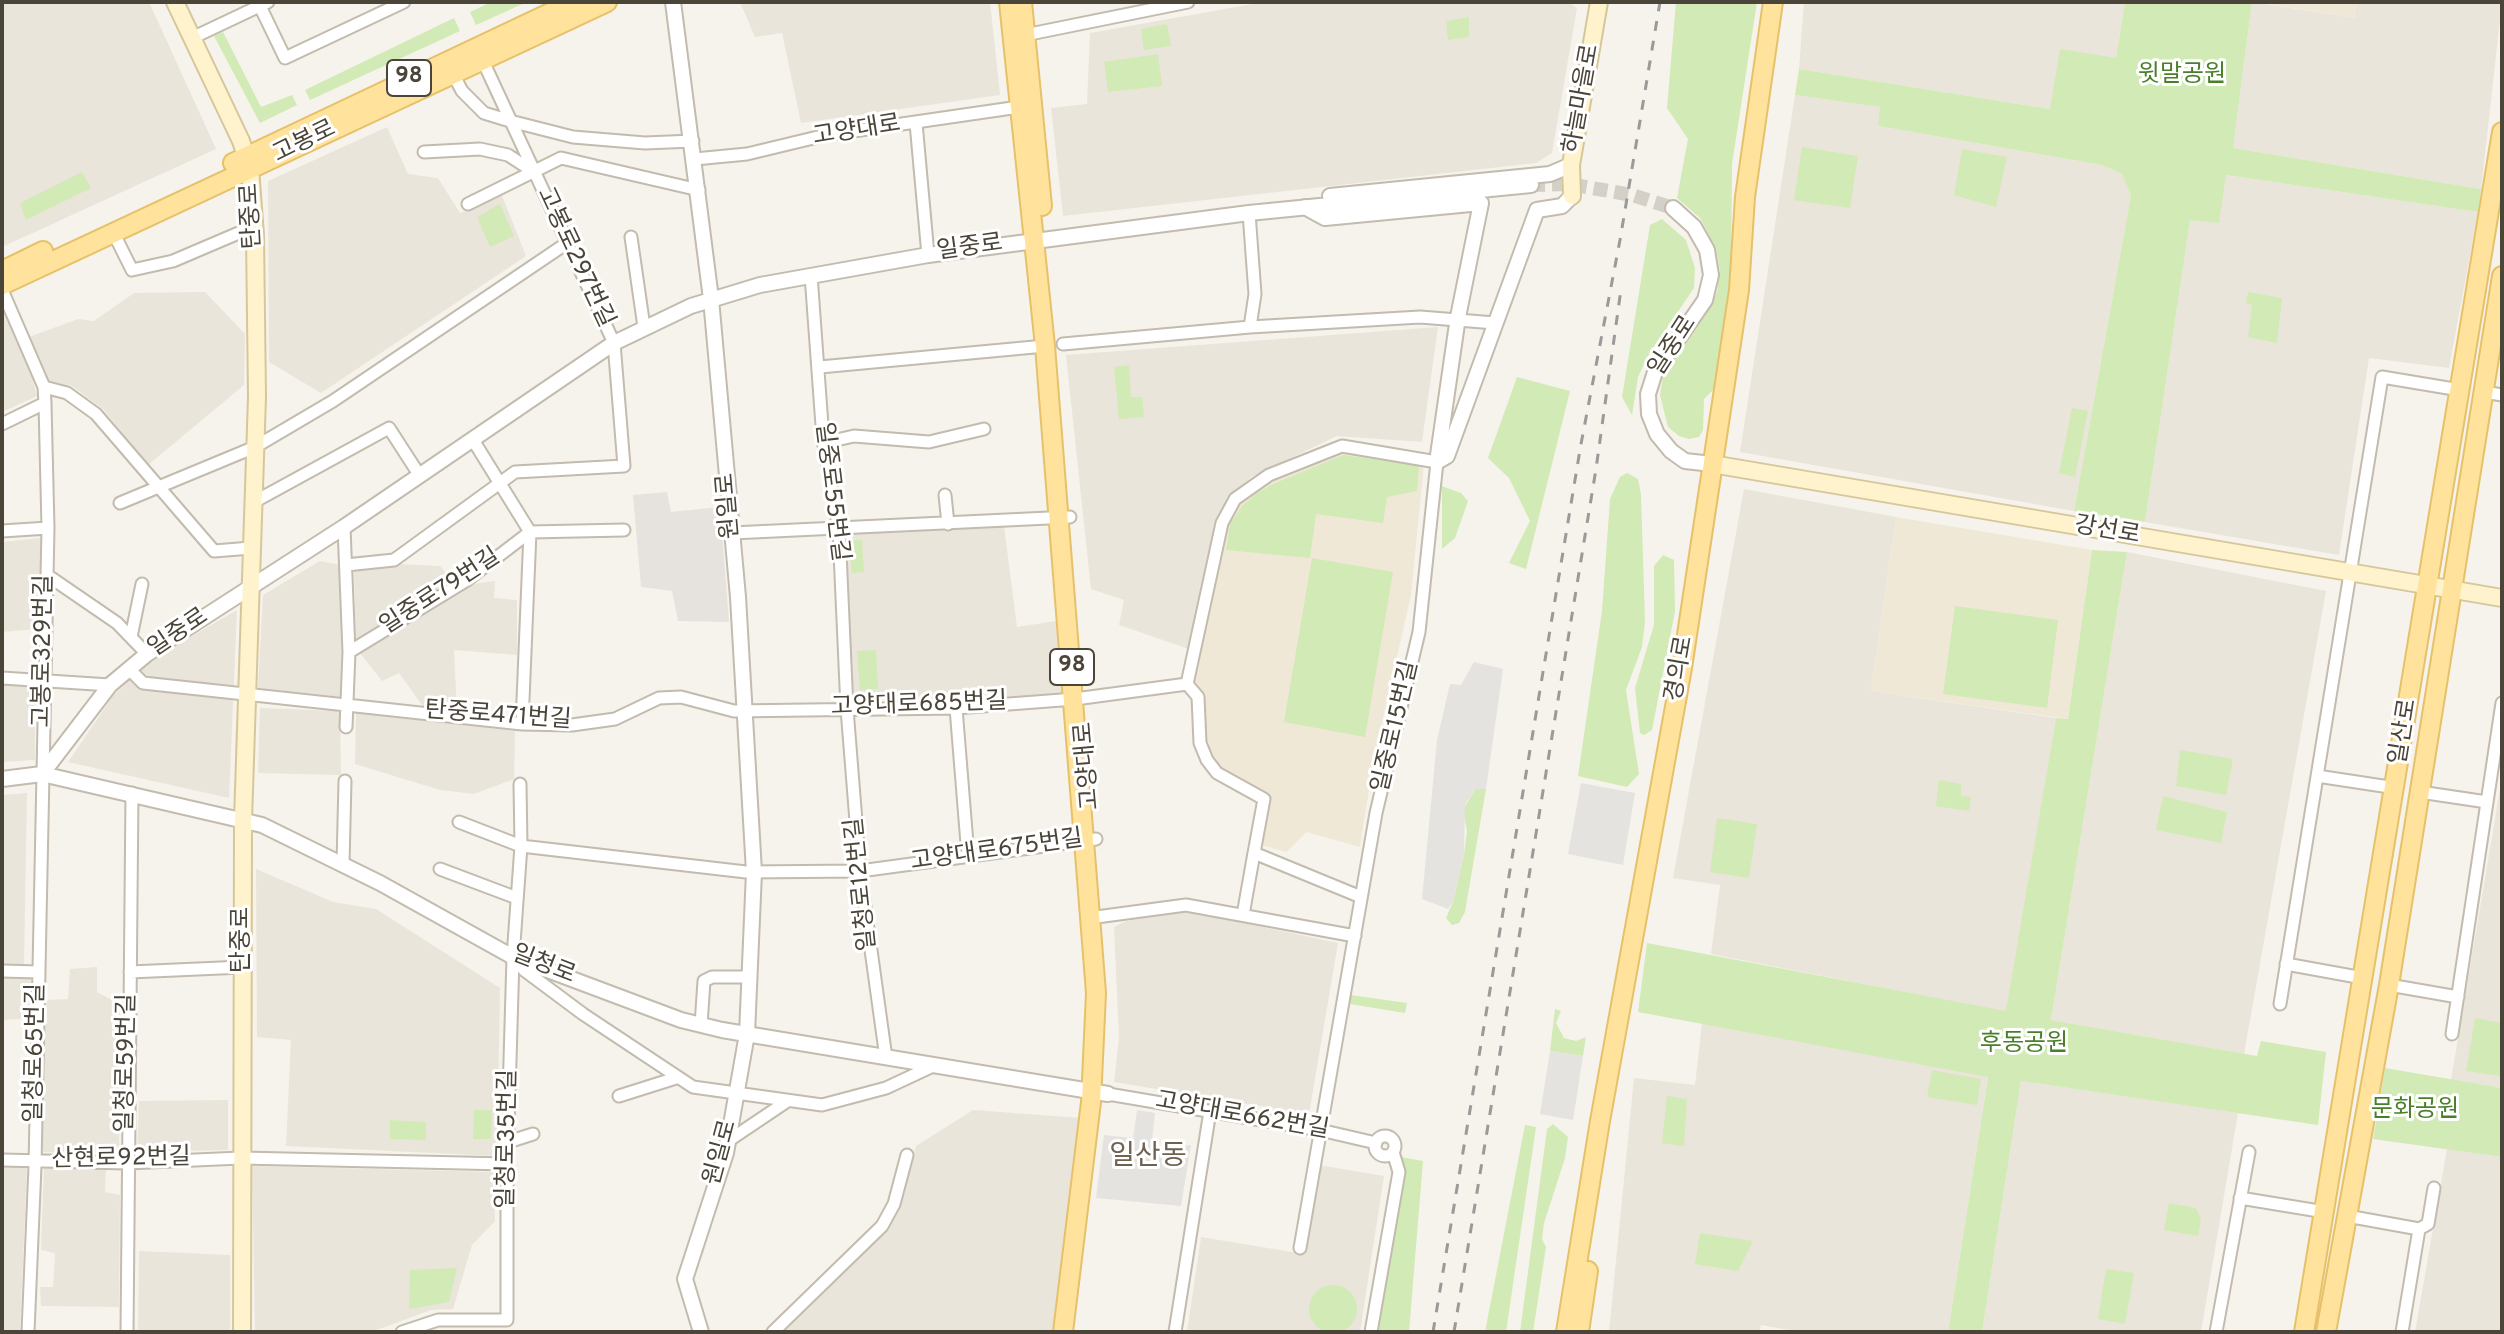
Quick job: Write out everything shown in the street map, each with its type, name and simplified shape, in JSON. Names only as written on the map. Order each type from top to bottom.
[{"type":"main road","name":"탄중로","points":[[175,2],[248,163],[255,226],[255,447],[243,820],[242,1332]]},
{"type":"main road","name":"고봉로","points":[[2,287],[573,2]]},
{"type":"main road","name":"고봉로","points":[[2,271],[607,2]]},
{"type":"main road","name":"고양대로","points":[[1009,2],[1018,36],[1026,106],[1084,698],[1095,917],[1101,1093],[1073,1332]]},
{"type":"main road","name":"고양대로","points":[[1018,36],[1022,2]]},
{"type":"main road","name":"하늘마을로","points":[[1572,196],[1571,165],[1599,2]]},
{"type":"main road","name":"경의로","points":[[1579,1332],[1629,996],[1718,465],[1739,290],[1745,197],[1773,2]]},
{"type":"main road","name":"경의로","points":[[1566,1332],[1600,1121],[1749,292],[1755,197],[1785,2]]},
{"type":"main road","name":"일산로","points":[[2304,1332],[2502,132]]},
{"type":"main road","name":"고양대로","points":[[1039,240],[1054,345],[1064,517]]},
{"type":"main road","name":"일산로","points":[[2326,1332],[2389,985],[2451,589],[2493,394],[2502,276]]},
{"type":"main road","name":"강선로","points":[[1718,465],[2502,598]]},
{"type":"main road","name":"고양대로","points":[[1063,1332],[1101,1093]]},
{"type":"street","points":[[192,38],[262,3],[285,58],[404,2]]},
{"type":"street","name":"원일로","points":[[673,2],[711,299],[732,533],[754,872],[747,1034],[737,1095],[728,1141],[685,1279],[701,1332]]},
{"type":"street","points":[[1018,36],[1188,2]]},
{"type":"street","name":"고봉로297번길","points":[[482,59],[614,343]]},
{"type":"street","points":[[452,72],[462,91],[484,113],[510,121],[573,137],[645,143],[693,141]]},
{"type":"street","name":"고양대로","points":[[695,159],[747,154],[826,135],[1026,106]]},
{"type":"street","points":[[916,123],[928,255]]},
{"type":"street","points":[[468,204],[561,158],[573,137]]},
{"type":"street","name":"고봉로297번길","points":[[424,152],[480,149],[508,155],[534,172]]},
{"type":"street","points":[[561,158],[699,190]]},
{"type":"street","name":"일중로","points":[[1305,207],[1330,196],[1550,174],[1571,165]]},
{"type":"street","name":"일중로","points":[[42,774],[110,685],[147,654],[344,527],[614,343],[711,299],[811,275],[928,255],[1249,213],[1531,185]]},
{"type":"street","points":[[1243,915],[1264,799],[1217,773],[1207,760],[1200,743],[1198,697],[1187,684],[1222,523],[1235,499],[1269,475],[1342,446],[1437,462],[1447,456],[1537,210],[1562,206],[1572,196]]},
{"type":"street","name":"일중로","points":[[1305,207],[1325,218],[1481,203]]},
{"type":"street","name":"일중로15번길","points":[[1300,1248],[1387,758],[1419,632],[1437,462],[1458,317],[1481,203]]},
{"type":"street","name":"일중로","points":[[1673,208],[1694,227],[1707,250],[1711,275],[1705,300],[1655,372],[1648,394],[1649,414],[1657,434],[1671,451],[1685,461],[1718,465]]},
{"type":"street","points":[[1249,213],[1255,294],[1250,327]]},
{"type":"street","points":[[113,232],[132,270],[173,261],[255,226]]},
{"type":"street","points":[[631,237],[644,327]]},
{"type":"street","points":[[120,503],[255,447],[372,375],[567,243]]},
{"type":"street","name":"일중로55번길","points":[[811,275],[820,367],[823,443],[839,530],[847,709]]},
{"type":"street","name":"고봉로329번길","points":[[2,287],[44,387],[48,528],[42,774]]},
{"type":"street","points":[[820,367],[1250,327],[1458,317],[1495,323]]},
{"type":"street","points":[[346,565],[394,560],[515,472],[624,466],[614,343]]},
{"type":"street","points":[[2280,1004],[2353,573],[2382,377],[2460,390]]},
{"type":"street","points":[[44,387],[67,393],[96,414],[157,489],[214,551],[251,548]]},
{"type":"street","points":[[2,424],[45,403]]},
{"type":"street","points":[[252,503],[389,428],[420,476]]},
{"type":"street","points":[[823,443],[854,436],[929,442],[984,429]]},
{"type":"street","points":[[473,440],[530,532],[624,530]]},
{"type":"street","points":[[945,495],[948,524]]},
{"type":"street","points":[[732,533],[1064,517]]},
{"type":"street","points":[[344,527],[349,652],[346,727]]},
{"type":"street","points":[[2,531],[48,528]]},
{"type":"street","name":"일중로79번길","points":[[349,652],[467,580],[530,532]]},
{"type":"street","name":"일중로79번길","points":[[522,724],[530,532]]},
{"type":"street","points":[[47,575],[117,623],[147,654]]},
{"type":"street","name":"일중로","points":[[131,637],[138,617],[142,584]]},
{"type":"street","name":"탄중로471번길","points":[[129,669],[143,683],[522,724],[572,725],[615,719],[659,698],[681,697],[706,707],[745,712]]},
{"type":"street","points":[[2,678],[44,678],[110,685]]},
{"type":"street","name":"고양대로","points":[[1084,698],[1187,684]]},
{"type":"street","name":"고양대로685번길","points":[[745,712],[956,708],[1084,698]]},
{"type":"street","points":[[2452,1034],[2502,703]]},
{"type":"street","points":[[956,708],[968,856]]},
{"type":"street","name":"일청로12번길","points":[[847,709],[860,871],[886,1058]]},
{"type":"street","name":"일청로","points":[[2,779],[42,774],[262,825],[343,864],[513,957],[701,1025],[1101,1093]]},
{"type":"street","name":"일청로65번길","points":[[28,1332],[35,1161],[42,774]]},
{"type":"street","points":[[2317,776],[2396,788]]},
{"type":"street","points":[[343,864],[345,781]]},
{"type":"street","name":"일청로35번길","points":[[402,1332],[438,1320],[507,1320],[507,1164],[513,957],[521,846],[520,784]]},
{"type":"street","points":[[2420,792],[2487,802]]},
{"type":"street","name":"일청로59번길","points":[[127,1332],[132,793]]},
{"type":"street","points":[[459,822],[521,846],[754,872]]},
{"type":"street","name":"고양대로675번길","points":[[754,872],[860,871],[1090,840]]},
{"type":"street","points":[[1254,853],[1361,897]]},
{"type":"street","points":[[440,869],[517,898]]},
{"type":"street","points":[[1095,917],[1186,905],[1355,936]]},
{"type":"street","points":[[513,957],[524,970],[583,1014],[693,1087],[822,1105],[886,1088],[933,1066]]},
{"type":"street","points":[[2286,964],[2363,978]]},
{"type":"street","points":[[130,972],[243,967]]},
{"type":"street","points":[[2,971],[39,972]]},
{"type":"street","points":[[701,1025],[704,981],[712,977],[750,977]]},
{"type":"street","points":[[2389,985],[2458,997]]},
{"type":"street","points":[[619,1096],[676,1078]]},
{"type":"street","name":"고양대로662번길","points":[[1101,1093],[1320,1130],[1376,1143],[1381,1155],[1393,1152],[1399,1172],[1371,1332]]},
{"type":"street","points":[[728,1141],[786,1102]]},
{"type":"street","points":[[1175,1332],[1210,1111]]},
{"type":"street","points":[[508,1142],[533,1134]]},
{"type":"street","points":[[2216,1332],[2249,1152]]},
{"type":"street","points":[[773,1332],[882,1226],[894,1204],[907,1155]]},
{"type":"street","name":"산현로92번길","points":[[2,1160],[127,1163],[241,1158],[507,1164]]},
{"type":"street","points":[[2347,1216],[2419,1229],[2428,1224],[2434,1188]]},
{"type":"street","points":[[2240,1198],[2325,1212]]},
{"type":"street","points":[[2402,1332],[2419,1229]]},
{"type":"shaded area","points":[[2,2],[149,2],[216,149],[2,247]]},
{"type":"shaded area","points":[[740,2],[990,2],[1000,95],[801,123],[782,33],[755,37]]},
{"type":"shaded area","points":[[1264,2],[1567,2],[1577,8],[1552,153],[1536,163],[1063,216],[1051,108],[1087,104],[1090,33]]},
{"type":"shaded area","points":[[1804,2],[2125,2],[2116,58],[2050,109],[1799,69]]},
{"type":"shaded area","points":[[2252,2],[2355,18],[2357,2],[2502,2],[2481,189],[2233,148]]},
{"type":"shaded area","points":[[2255,2],[2357,2],[2355,18]]},
{"type":"shaded area","points":[[1795,95],[1881,107],[1878,126],[2102,165],[2122,174],[2129,184],[2131,195],[2074,511],[1740,452]]},
{"type":"shaded area","points":[[387,127],[408,174],[438,178],[460,213],[501,193],[526,256],[321,393],[269,362],[268,181]]},
{"type":"shaded area","points":[[2226,175],[2478,212],[2449,368],[2369,358],[2339,555],[2145,522],[2190,219]]},
{"type":"shaded area","points":[[205,292],[245,334],[244,385],[148,465],[104,410],[72,386],[41,379],[33,381],[37,396],[2,412],[2,309],[18,341],[78,319],[94,321],[134,293]]},
{"type":"shaded area","points":[[1438,327],[1422,442],[1337,436],[1251,477],[1222,509],[1189,649],[1119,625],[1124,600],[1091,589],[1066,355]]},
{"type":"shaded area","points":[[1342,451],[1424,464],[1411,595],[1374,758],[1360,847],[1306,832],[1287,852],[1261,845],[1267,796],[1219,769],[1211,758],[1204,742],[1192,684],[1225,524],[1238,503],[1270,480]]},
{"type":"shaded area","points":[[1744,489],[1896,517],[1871,691],[2056,718],[2007,1012],[1711,954],[1720,885],[1673,878]]},
{"type":"shaded area","points":[[667,492],[671,512],[720,507],[729,622],[678,621],[672,591],[641,587],[633,495]]},
{"type":"shaded area","points":[[1896,517],[2092,550],[2068,719],[1871,691]]},
{"type":"shaded area","points":[[1004,526],[1017,627],[1056,621],[1063,693],[970,701],[854,700],[844,534]]},
{"type":"shaded area","points":[[41,538],[38,629],[2,632],[2,542]]},
{"type":"shaded area","points":[[2127,552],[2326,591],[2244,1054],[2051,1020]]},
{"type":"shaded area","points":[[320,561],[340,565],[344,654],[341,697],[258,688],[263,595]]},
{"type":"shaded area","points":[[397,564],[440,566],[458,586],[495,581],[494,598],[517,600],[517,655],[454,650],[457,713],[425,709],[399,673],[382,681],[356,648],[354,570]]},
{"type":"shaded area","points":[[237,610],[229,798],[68,762],[113,696],[134,676],[163,653]]},
{"type":"shaded area","points":[[1474,662],[1503,669],[1486,789],[1475,789],[1465,805],[1464,854],[1453,902],[1448,909],[1422,899],[1437,740],[1450,684],[1461,685]]},
{"type":"shaded area","points":[[2,684],[35,685],[35,760],[2,762]]},
{"type":"shaded area","points":[[260,708],[340,711],[341,775],[258,773]]},
{"type":"shaded area","points":[[356,713],[515,731],[514,779],[474,794],[440,790],[355,764]]},
{"type":"shaded area","points":[[2502,777],[2502,1088],[2451,1080]]},
{"type":"shaded area","points":[[1581,783],[1635,793],[1623,865],[1568,854]]},
{"type":"shaded area","points":[[27,793],[24,966],[2,966],[2,795]]},
{"type":"shaded area","points":[[256,869],[333,902],[376,909],[500,988],[497,1156],[286,1146],[291,1040],[257,1037]]},
{"type":"shaded area","points":[[1188,911],[1338,943],[1309,1114],[1114,1082],[1119,1038],[1114,927],[1126,921]]},
{"type":"shaded area","points":[[97,967],[97,992],[121,1005],[119,1154],[41,1152],[43,1000],[68,999],[70,969]]},
{"type":"shaded area","points":[[2,976],[31,977],[32,1018],[2,1020]]},
{"type":"shaded area","points":[[1702,1023],[1988,1076],[1948,1332],[1800,1332],[1761,1325],[1759,1332],[1609,1332],[1634,1078],[1695,1085]]},
{"type":"shaded area","points":[[1550,1051],[1583,1056],[1573,1120],[1540,1114]]},
{"type":"shaded area","points":[[2021,1081],[2238,1113],[2201,1332],[1982,1332]]},
{"type":"shaded area","points":[[228,1100],[228,1150],[137,1152],[139,1101]]},
{"type":"shaded area","points":[[973,1110],[1081,1118],[1053,1332],[782,1332],[893,1220],[916,1146]]},
{"type":"shaded area","points":[[1137,1110],[1155,1113],[1151,1149],[1191,1145],[1181,1206],[1096,1198],[1104,1135],[1133,1138]]},
{"type":"shaded area","points":[[2447,1149],[2502,1157],[2502,1332],[2415,1332]]},
{"type":"shaded area","points":[[44,1165],[106,1167],[105,1192],[120,1195],[119,1307],[41,1306],[40,1287],[53,1287],[55,1253],[41,1250]]},
{"type":"shaded area","points":[[1319,1165],[1384,1176],[1360,1332],[1187,1332],[1201,1237],[1304,1254]]},
{"type":"shaded area","points":[[2,1166],[27,1166],[20,1332],[2,1332]]},
{"type":"shaded area","points":[[252,1166],[494,1172],[495,1221],[472,1245],[453,1309],[431,1310],[371,1332],[255,1331]]},
{"type":"shaded area","points":[[139,1251],[230,1255],[230,1332],[138,1330]]},
{"type":"green space","points":[[491,2],[527,2],[476,25],[470,12]]},
{"type":"green space","points":[[1676,2],[1757,2],[1732,164],[1731,277],[1716,387],[1704,399],[1703,430],[1699,437],[1689,439],[1668,427],[1660,395],[1663,376],[1706,314],[1717,292],[1720,271],[1716,248],[1700,218],[1677,198],[1688,139],[1667,108]]},
{"type":"green space","name":"윗말공원","points":[[2125,2],[2252,2],[2233,148],[2481,189],[2478,212],[2226,175],[2219,223],[2190,220],[2145,522],[2074,511],[2131,195],[2122,174],[2102,165],[1878,126],[1880,107],[1795,95],[1799,69],[2050,109],[2060,49],[2116,58]]},
{"type":"green space","points":[[1469,17],[1469,37],[1448,40],[1446,21]]},
{"type":"green space","points":[[454,18],[460,31],[310,100],[305,90]]},
{"type":"green space","points":[[1167,24],[1171,46],[1144,50],[1141,29]]},
{"type":"green space","points":[[223,32],[261,107],[292,95],[297,105],[260,123],[214,36]]},
{"type":"green space","points":[[1158,54],[1162,86],[1108,92],[1104,62]]},
{"type":"green space","points":[[1802,147],[1858,156],[1850,208],[1794,200]]},
{"type":"green space","points":[[1962,149],[2007,157],[1996,207],[1954,195]]},
{"type":"green space","points":[[82,172],[91,188],[26,220],[20,203]]},
{"type":"green space","points":[[500,204],[514,236],[490,247],[477,217]]},
{"type":"green space","points":[[1662,219],[1686,240],[1695,268],[1694,288],[1648,356],[1638,377],[1632,415],[1622,397],[1650,225]]},
{"type":"green space","points":[[2248,292],[2282,298],[2277,343],[2248,337],[2252,305],[2246,303]]},
{"type":"green space","points":[[1129,365],[1131,397],[1142,397],[1144,417],[1119,419],[1114,367]]},
{"type":"green space","points":[[1517,377],[1570,391],[1526,569],[1509,563],[1530,521],[1509,478],[1488,458]]},
{"type":"green space","points":[[2072,408],[2088,411],[2075,477],[2059,473]]},
{"type":"green space","points":[[1343,455],[1419,465],[1417,491],[1387,497],[1383,523],[1316,514],[1310,558],[1226,550],[1230,524],[1242,506],[1256,494]]},
{"type":"green space","points":[[1627,473],[1638,479],[1641,494],[1645,622],[1642,647],[1626,690],[1639,774],[1627,787],[1578,776],[1602,611],[1610,499],[1620,477]]},
{"type":"green space","points":[[1442,486],[1461,493],[1468,501],[1455,538],[1442,549]]},
{"type":"green space","points":[[848,540],[862,540],[864,572],[852,573]]},
{"type":"green space","name":"후동공원","points":[[2092,550],[2127,552],[2051,1020],[2257,1056],[2261,1041],[2326,1052],[2318,1125],[2021,1081],[1982,1332],[1948,1332],[1988,1077],[1638,1012],[1647,943],[2006,1011],[2056,718],[2068,719]]},
{"type":"green space","points":[[1663,555],[1674,560],[1675,611],[1652,730],[1644,735],[1640,733],[1635,688],[1654,625],[1654,566]]},
{"type":"green space","points":[[1312,558],[1393,572],[1365,737],[1284,722]]},
{"type":"green space","points":[[1955,606],[2058,620],[2047,708],[1943,694]]},
{"type":"green space","points":[[876,650],[878,689],[860,690],[857,651]]},
{"type":"green space","points":[[2180,750],[2233,759],[2226,795],[2176,786]]},
{"type":"green space","points":[[1939,780],[1961,784],[1961,796],[1971,797],[1969,811],[1936,806]]},
{"type":"green space","points":[[1475,789],[1486,789],[1465,912],[1459,923],[1452,925],[1446,918],[1453,902],[1464,854],[1467,831],[1463,810]]},
{"type":"green space","points":[[2163,796],[2227,812],[2221,843],[2156,830]]},
{"type":"green space","points":[[1717,818],[1757,824],[1749,878],[1710,872]]},
{"type":"green space","points":[[1351,995],[1407,1003],[1405,1013],[1350,1004]]},
{"type":"green space","points":[[1555,1009],[1561,1011],[1556,1023],[1564,1038],[1576,1041],[1586,1037],[1583,1056],[1550,1051]]},
{"type":"green space","points":[[2475,1018],[2502,1023],[2502,1076],[2466,1071]]},
{"type":"green space","name":"문화공원","points":[[2385,1068],[2502,1088],[2502,1157],[2373,1139]]},
{"type":"green space","points":[[1932,1070],[1981,1079],[1977,1105],[1927,1097]]},
{"type":"green space","points":[[1667,1096],[1687,1099],[1684,1146],[1662,1143]]},
{"type":"green space","points":[[474,1110],[492,1110],[491,1139],[473,1139]]},
{"type":"green space","points":[[390,1120],[426,1122],[426,1140],[390,1139]]},
{"type":"green space","points":[[1553,1124],[1568,1137],[1565,1158],[1544,1223],[1542,1239],[1546,1247],[1533,1332],[1520,1332],[1547,1129]]},
{"type":"green space","points":[[1525,1125],[1536,1127],[1506,1332],[1485,1332]]},
{"type":"green space","points":[[1401,1157],[1423,1161],[1409,1332],[1376,1332]]},
{"type":"green space","points":[[2169,1203],[2196,1208],[2201,1218],[2198,1236],[2164,1230]]},
{"type":"green space","points":[[1700,1233],[1753,1241],[1738,1271],[1695,1264]]},
{"type":"green space","points":[[457,1268],[449,1302],[409,1309],[410,1270]]},
{"type":"green space","points":[[2106,1269],[2134,1273],[2125,1324],[2098,1319]]},
{"type":"green space","points":[[1333,1285],[1350,1292],[1357,1309],[1350,1326],[1333,1333],[1316,1326],[1309,1309],[1316,1292]]},
{"type":"tunnel","points":[[1531,185],[1569,184],[1632,195],[1673,208]]},
{"type":"railway","points":[[1433,1332],[1581,444],[1620,240],[1660,2]]},
{"type":"railway","points":[[1454,1332],[1596,469],[1621,289]]},
{"type":"district","name":"일산동","points":[[1148,1158]]}]
